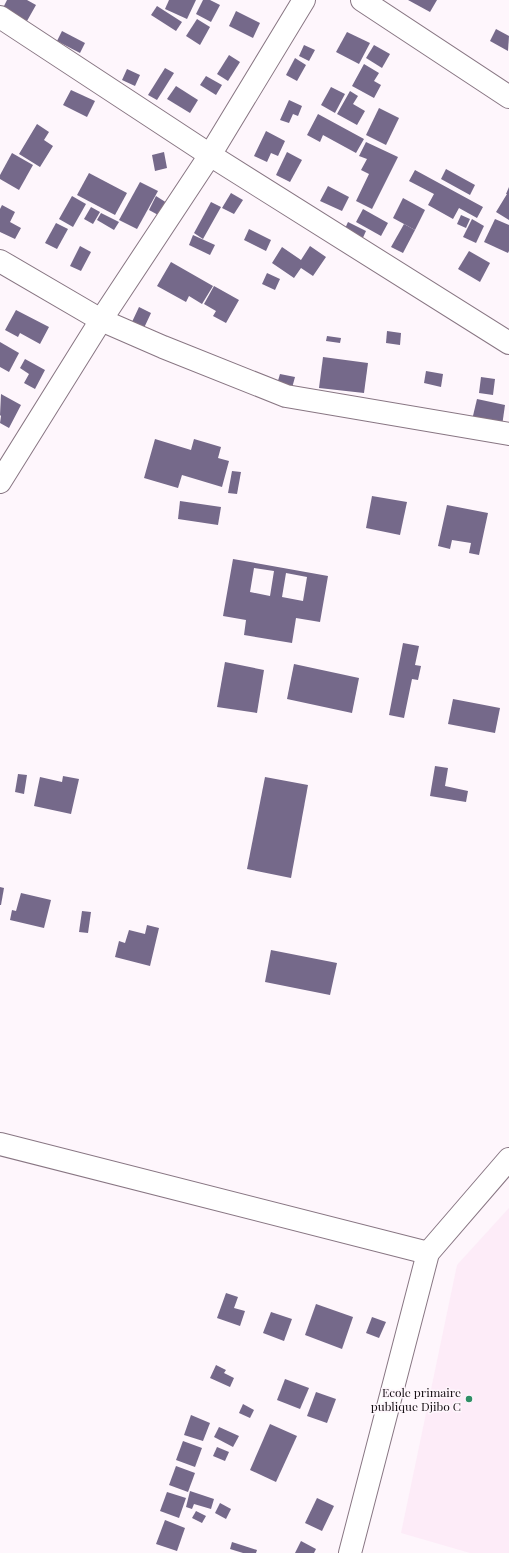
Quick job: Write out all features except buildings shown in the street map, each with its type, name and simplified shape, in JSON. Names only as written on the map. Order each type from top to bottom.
[{"type":"street","points":[[0,482],[101,320],[210,155],[304,0]]},
{"type":"street","points":[[362,0],[509,98]]},
{"type":"street","points":[[0,17],[210,155],[509,342]]},
{"type":"street","points":[[0,261],[101,320],[163,347],[286,396],[509,434]]},
{"type":"street","points":[[0,1144],[428,1253]]},
{"type":"street","points":[[350,1553],[428,1253],[509,1159]]},
{"type":"shaded area","name":"Ecole primaire publique Djibo C","points":[[509,1208],[509,1553],[470,1553],[401,1533],[457,1265]]},
{"type":"place","name":"Ecole primaire publique Djibo C","points":[[469,1399]]}]
